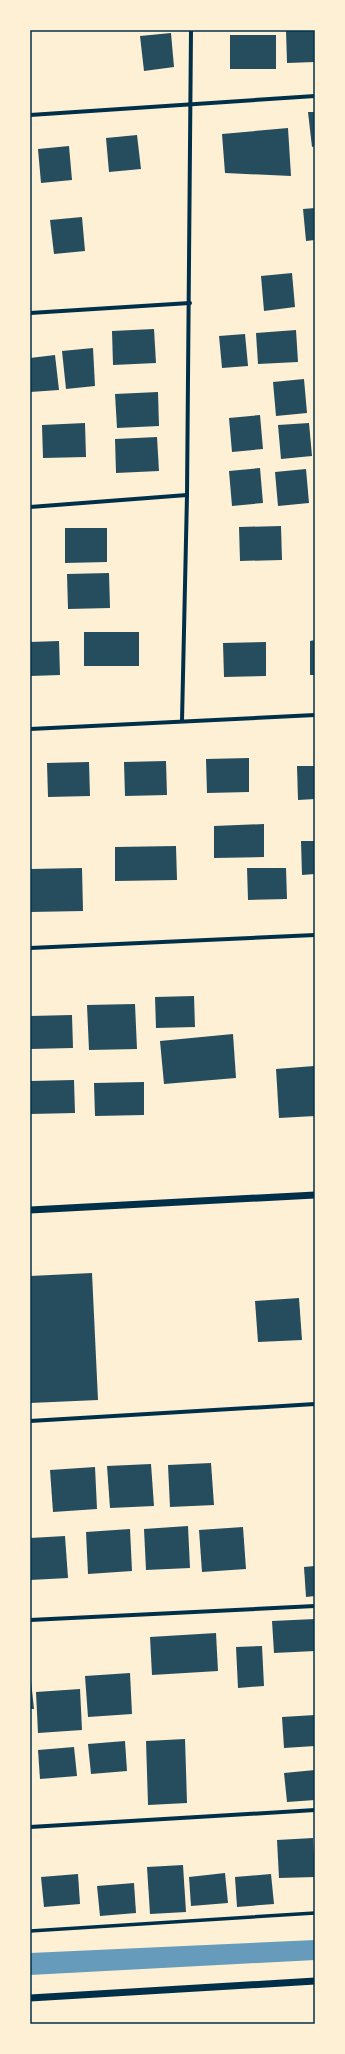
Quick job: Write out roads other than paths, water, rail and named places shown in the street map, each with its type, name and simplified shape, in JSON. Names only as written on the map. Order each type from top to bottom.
[{"type":"street","points":[[182,721],[190,303],[189,103],[191,30]]},
{"type":"street","points":[[30,115],[189,103],[315,96]]},
{"type":"street","points":[[30,313],[190,303]]},
{"type":"street","points":[[30,507],[187,495]]},
{"type":"street","points":[[30,728],[315,715]]},
{"type":"street","points":[[30,948],[315,935]]},
{"type":"street","points":[[30,1210],[315,1195]]},
{"type":"street","points":[[30,1421],[315,1404]]},
{"type":"street","points":[[30,1620],[315,1606]]},
{"type":"street","points":[[30,1827],[315,1810]]},
{"type":"street","points":[[30,1931],[315,1913]]},
{"type":"street","points":[[30,1998],[315,1981]]},
{"type":"water","points":[[315,1940],[315,1960],[30,1975],[30,1953]]}]
